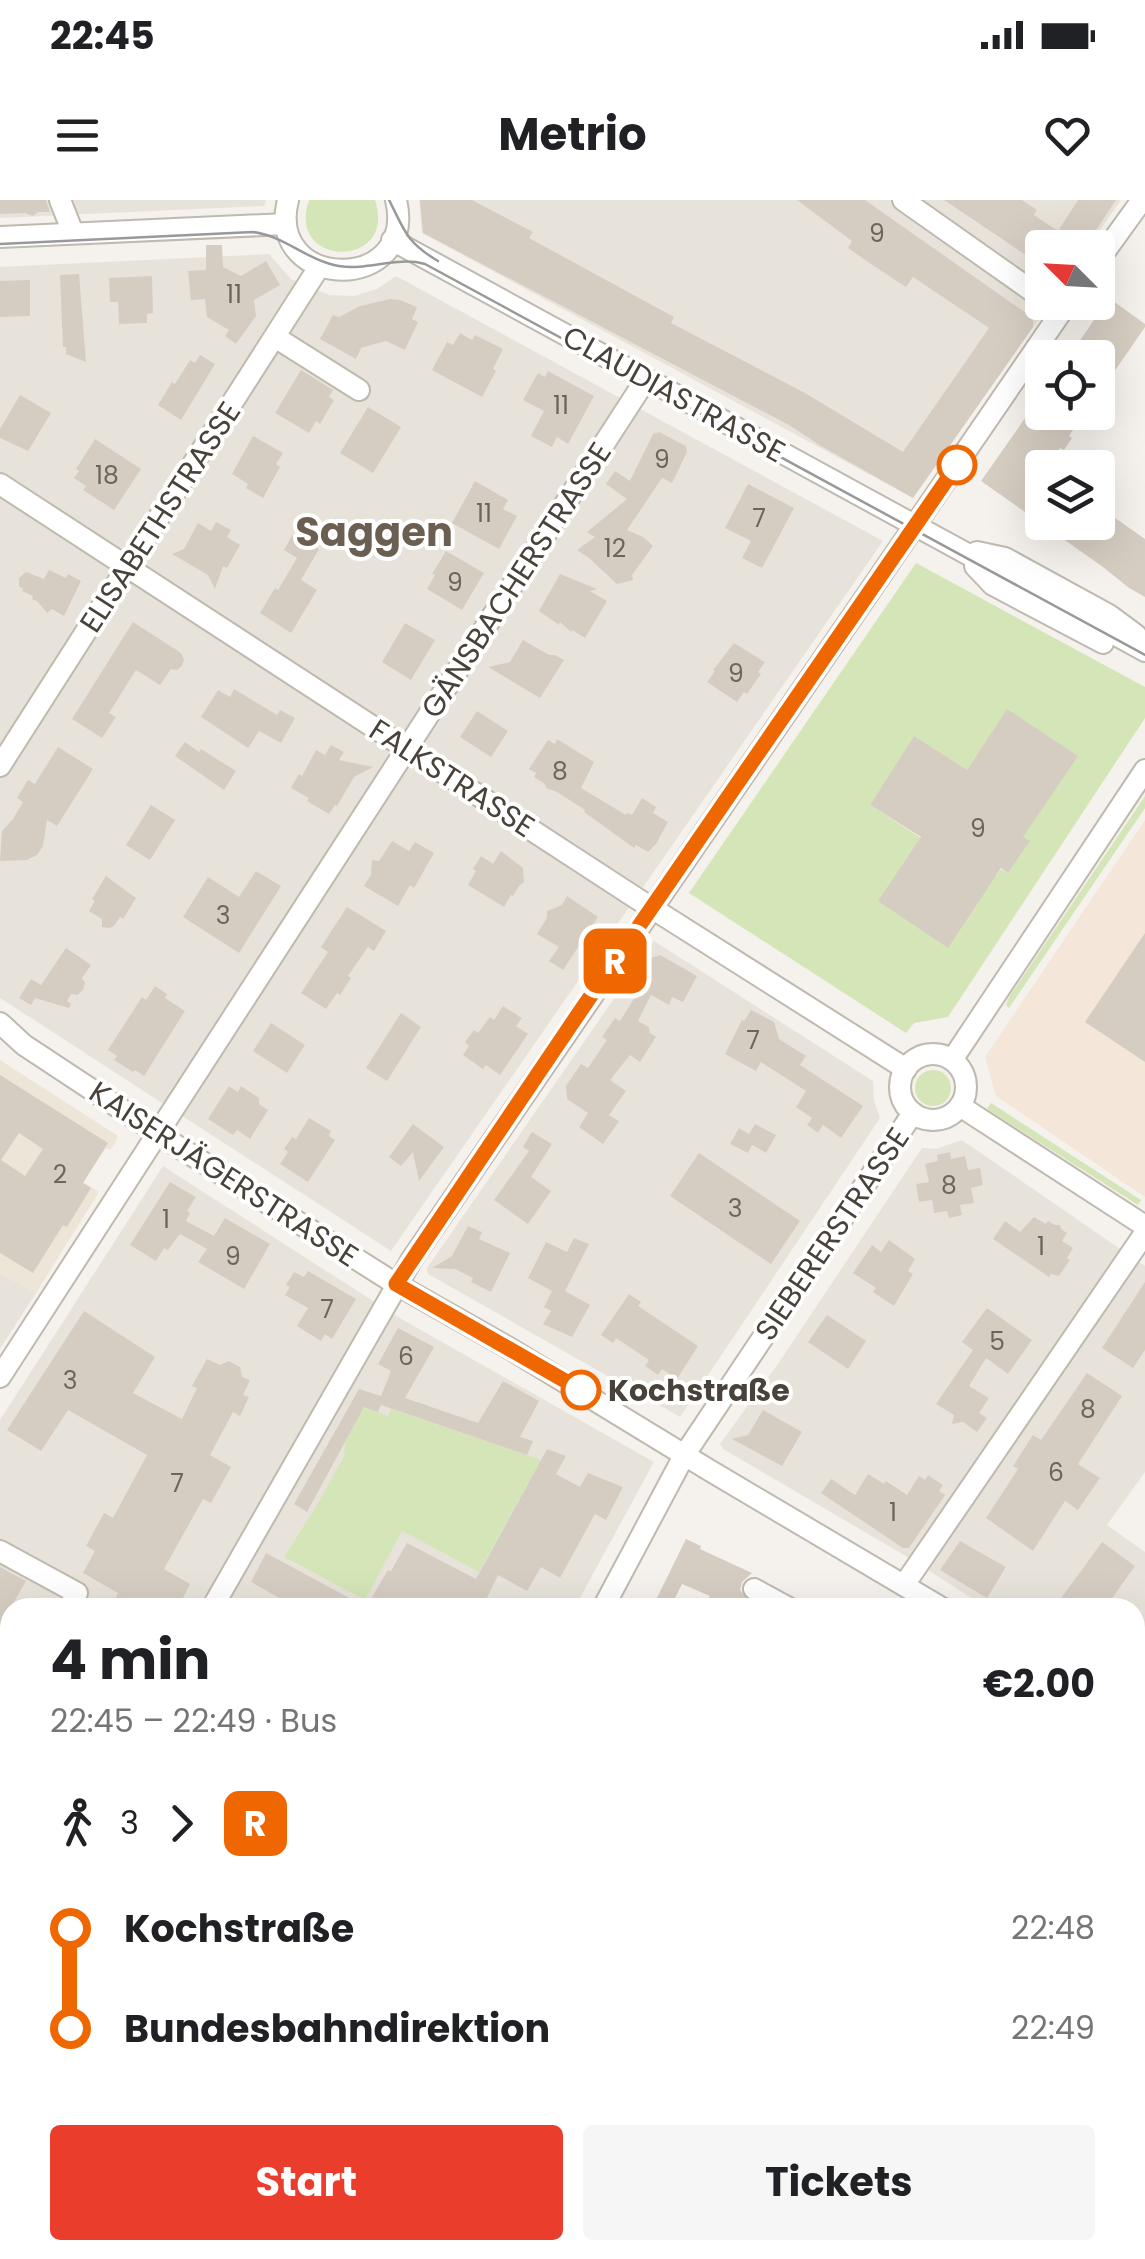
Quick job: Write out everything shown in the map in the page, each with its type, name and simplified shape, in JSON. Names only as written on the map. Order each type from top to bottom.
[{"type":"street","points":[[60,200],[73,233]]},
{"type":"street","points":[[288,200],[286,224],[298,251],[319,267],[347,272],[374,262],[384,252],[398,218],[396,200]]},
{"type":"street","points":[[903,200],[1025,286]]},
{"type":"street","points":[[1115,238],[1142,200]]},
{"type":"street","points":[[0,237],[286,224]]},
{"type":"street","name":"CLAUDIASTRASSE","points":[[392,240],[956,547],[994,584],[1096,640],[1145,654]]},
{"type":"street","name":"ELISABETHSTRASSE","points":[[0,766],[319,267]]},
{"type":"street","points":[[218,1598],[396,1284],[916,525],[1050,320]]},
{"type":"street","points":[[275,337],[359,390]]},
{"type":"street","name":"GÄNSBACHERSTRASSE","points":[[0,1377],[646,379]]},
{"type":"street","name":"FALKSTRASSE","points":[[0,484],[651,908],[906,1068]]},
{"type":"street","name":"CLAUDIASTRASSE","points":[[956,547],[1005,558],[1124,624],[1145,642]]},
{"type":"street","points":[[952,1060],[1145,770]]},
{"type":"street","name":"KAISERJÄGERSTRASSE","points":[[0,1023],[24,1045],[396,1284],[926,1598]]},
{"type":"street","name":"KAISERJÄGERSTRASSE","points":[[0,1035],[24,1045]]},
{"type":"street","points":[[932,1054],[952,1060],[964,1076],[965,1096],[960,1106],[953,1114],[933,1120],[913,1113],[906,1106],[900,1087],[906,1068],[932,1054]]},
{"type":"street","points":[[904,1584],[1145,1229],[960,1106]]},
{"type":"street","name":"SIEBERERSTRASSE","points":[[608,1598],[685,1454],[913,1113]]},
{"type":"street","points":[[0,1552],[77,1593],[75,1598]]},
{"type":"street","points":[[754,1590],[770,1598]]},
{"type":"shaded area","points":[[0,200],[266,200],[264,206],[0,218]]},
{"type":"shaded area","points":[[419,200],[1121,200],[1100,230],[1025,230],[1025,320],[1038,320],[913,498],[422,233]]},
{"type":"shaded area","points":[[269,254],[291,279],[329,295],[354,296],[377,289],[396,276],[883,541],[391,1251],[0,998],[0,267]]},
{"type":"shaded area","points":[[1145,820],[1145,1197],[996,1096],[985,1057]]},
{"type":"shaded area","points":[[654,941],[873,1081],[880,1118],[680,1417],[428,1274],[427,1268]]},
{"type":"shaded area","points":[[0,1060],[118,1136],[83,1182],[99,1192],[36,1293],[0,1273]]},
{"type":"shaded area","points":[[962,1140],[1145,1266],[1145,1472],[1107,1525],[1145,1552],[1145,1598],[972,1598],[720,1444],[922,1148],[936,1149]]},
{"type":"shaded area","points":[[163,1166],[398,1317],[654,1462],[580,1598],[0,1598],[0,1420]]},
{"type":"shaded area","points":[[0,1273],[36,1293],[0,1349]]},
{"type":"green space","points":[[309,200],[375,200],[378,223],[371,239],[358,249],[342,252],[325,248],[312,239],[306,222]]},
{"type":"green space","points":[[916,563],[1145,687],[1145,718],[948,1017],[914,1023],[906,1033],[689,893]],"holes":[[[1007,710],[1023,837],[1029,842],[1008,873],[1001,869],[996,876],[921,838],[870,805],[967,770]]]},
{"type":"green space","points":[[1145,796],[1145,808],[1009,1008],[1009,997]]},
{"type":"green space","points":[[933,1070],[946,1075],[951,1088],[946,1101],[933,1106],[920,1101],[915,1088],[920,1075]]},
{"type":"green space","points":[[991,1103],[1141,1200],[1138,1205],[987,1109]]},
{"type":"green space","points":[[364,1407],[388,1416],[391,1409],[541,1460],[479,1572],[402,1531],[366,1598],[361,1598],[284,1557],[344,1456],[345,1442]]},
{"type":"building","points":[[0,200],[46,200],[50,212],[33,216],[0,214]]},
{"type":"building","points":[[420,200],[472,200],[533,232],[529,238],[674,317],[671,323],[805,393],[903,452],[989,328],[913,277],[906,287],[871,264],[848,248],[852,241],[797,200],[865,200],[1025,312],[1025,320],[1033,320],[1033,327],[913,498],[789,425],[423,233]]},
{"type":"building","points":[[944,200],[1022,200],[1037,210],[1034,215],[1056,230],[1025,230],[1025,255]]},
{"type":"building","points":[[1078,200],[1116,200],[1096,230],[1059,230]]},
{"type":"building","points":[[206,245],[222,245],[223,267],[241,276],[266,261],[280,285],[254,300],[256,316],[236,344],[225,336],[229,330],[207,317],[205,299],[191,300],[188,271],[206,270]]},
{"type":"building","points":[[79,274],[86,362],[66,354],[63,347],[60,275]]},
{"type":"building","points":[[152,276],[153,313],[147,314],[147,323],[119,324],[118,302],[110,302],[109,278]]},
{"type":"building","points":[[30,280],[30,316],[0,317],[0,281]]},
{"type":"building","points":[[390,299],[417,307],[412,319],[418,322],[405,350],[386,341],[361,348],[356,359],[320,339],[333,315],[339,317],[360,306]]},
{"type":"building","points":[[1115,302],[1145,324],[1115,370],[1115,340],[1080,340],[1094,320],[1115,320]]},
{"type":"building","points":[[460,333],[472,340],[475,335],[503,349],[482,397],[432,370],[447,342],[453,345]]},
{"type":"building","points":[[200,355],[215,364],[181,420],[158,405],[190,360],[195,363]]},
{"type":"building","points":[[301,370],[333,390],[329,397],[334,400],[320,424],[316,421],[309,433],[275,413]]},
{"type":"building","points":[[548,371],[594,396],[568,444],[557,437],[552,447],[531,436],[544,411],[523,400],[538,373],[545,377]]},
{"type":"building","points":[[20,395],[51,413],[28,451],[0,438],[0,429]]},
{"type":"building","points":[[368,407],[401,427],[373,473],[340,453]]},
{"type":"building","points":[[1025,418],[1025,430],[1073,430],[1064,450],[1025,450],[1025,512],[981,481]]},
{"type":"building","points":[[659,432],[686,446],[687,452],[672,483],[662,478],[627,530],[653,546],[632,575],[633,580],[617,584],[577,550],[595,537],[587,532],[627,499],[606,484],[615,471],[630,481],[653,434]]},
{"type":"building","points":[[253,436],[283,453],[263,498],[232,474]]},
{"type":"building","points":[[95,439],[141,469],[114,510],[83,490],[86,486],[74,478]]},
{"type":"building","points":[[475,481],[508,500],[503,509],[517,516],[499,549],[452,523]]},
{"type":"building","points":[[748,484],[794,508],[762,568],[742,558],[751,541],[725,528]]},
{"type":"building","points":[[1115,518],[1145,539],[1145,597],[1129,588],[1065,540],[1115,540]]},
{"type":"building","points":[[216,522],[231,530],[227,537],[240,545],[227,568],[223,566],[215,589],[208,575],[172,554],[184,549],[198,523],[211,531]]},
{"type":"building","points":[[293,534],[319,549],[301,580],[317,590],[291,633],[260,613],[297,558],[284,550]]},
{"type":"building","points":[[446,551],[484,573],[462,610],[427,589]]},
{"type":"building","points":[[49,570],[81,581],[64,616],[52,609],[47,613],[19,586],[19,578],[26,572],[44,579]]},
{"type":"building","points":[[560,574],[597,589],[590,591],[607,601],[585,638],[539,611]]},
{"type":"building","points":[[133,622],[181,653],[184,659],[182,666],[171,669],[160,685],[136,670],[109,713],[116,717],[102,738],[72,719]]},
{"type":"building","points":[[405,623],[435,640],[411,680],[382,662]]},
{"type":"building","points":[[523,640],[564,660],[540,698],[488,667],[510,662]]},
{"type":"building","points":[[734,643],[765,662],[747,694],[744,692],[737,702],[707,682]]},
{"type":"building","points":[[234,689],[277,715],[280,710],[295,718],[281,743],[259,731],[248,748],[201,717],[218,690],[230,697]]},
{"type":"building","points":[[1007,709],[1078,756],[1023,837],[1030,841],[1008,873],[1001,868],[948,948],[878,901],[921,837],[870,805],[914,736],[967,770]]},
{"type":"building","points":[[477,711],[508,731],[491,757],[460,737]]},
{"type":"building","points":[[557,739],[594,762],[581,788],[626,815],[632,815],[642,798],[656,807],[653,813],[668,822],[648,852],[636,845],[634,848],[534,777],[536,773],[529,769],[548,740],[555,744]]},
{"type":"building","points":[[185,742],[236,771],[224,790],[175,756]]},
{"type":"building","points":[[331,745],[344,752],[339,760],[373,767],[354,777],[329,814],[291,788],[316,750],[325,755]]},
{"type":"building","points":[[58,747],[93,769],[57,826],[47,820],[43,846],[37,855],[27,860],[0,861],[2,831],[23,802],[17,798],[28,780],[35,784]]},
{"type":"building","points":[[151,805],[175,820],[150,860],[126,845]]},
{"type":"building","points":[[392,841],[409,851],[415,842],[434,853],[414,888],[410,885],[398,906],[364,886],[371,875],[372,860],[379,861]]},
{"type":"building","points":[[501,851],[523,868],[524,882],[504,907],[468,885],[481,856],[493,864]]},
{"type":"building","points":[[256,871],[281,886],[239,953],[183,917],[208,877],[239,897]]},
{"type":"building","points":[[106,876],[136,898],[123,919],[120,917],[110,928],[102,927],[102,919],[89,911]]},
{"type":"building","points":[[567,896],[598,917],[563,970],[549,961],[559,947],[537,934],[547,911],[562,905]]},
{"type":"building","points":[[347,907],[386,931],[374,951],[368,947],[340,995],[337,993],[326,1009],[301,993],[328,952],[321,947]]},
{"type":"building","points":[[1145,933],[1145,1062],[1085,1022]]},
{"type":"building","points":[[66,948],[91,965],[82,978],[83,990],[71,994],[67,1001],[71,1004],[69,1008],[35,998],[31,1005],[19,998],[31,979],[41,985]]},
{"type":"building","points":[[660,955],[697,976],[683,1002],[672,997],[669,1005],[651,995],[638,1021],[656,1037],[640,1062],[630,1055],[610,1080],[626,1091],[609,1115],[619,1121],[603,1144],[579,1127],[588,1113],[567,1099],[566,1086],[581,1064],[588,1068],[607,1040],[602,1037],[615,1018],[620,1021],[635,997],[632,996],[651,958]]},
{"type":"building","points":[[155,986],[185,1011],[144,1076],[114,1060],[117,1056],[108,1050],[142,997],[146,1000]]},
{"type":"building","points":[[503,1006],[522,1018],[516,1026],[528,1034],[500,1075],[463,1055],[469,1046],[465,1042],[474,1030],[478,1033],[490,1017],[494,1020]]},
{"type":"building","points":[[751,1010],[774,1022],[779,1039],[806,1056],[800,1065],[863,1106],[841,1138],[823,1125],[818,1133],[807,1125],[812,1118],[796,1107],[806,1091],[761,1062],[756,1071],[725,1054]]},
{"type":"building","points":[[401,1013],[421,1027],[387,1081],[366,1068]]},
{"type":"building","points":[[271,1023],[305,1045],[287,1073],[253,1051]]},
{"type":"building","points":[[0,1075],[108,1143],[83,1183],[91,1188],[33,1273],[0,1253]],"holes":[[[19,1133],[43,1149],[25,1176],[1,1160]]]},
{"type":"building","points":[[229,1086],[238,1092],[241,1086],[268,1110],[250,1139],[237,1130],[233,1135],[208,1119]]},
{"type":"building","points":[[309,1118],[331,1131],[329,1136],[335,1140],[308,1182],[280,1164],[288,1152],[284,1149],[292,1137],[296,1139]]},
{"type":"building","points":[[413,1124],[444,1147],[419,1181],[413,1152],[401,1166],[389,1157]]},
{"type":"building","points":[[755,1124],[776,1135],[766,1153],[752,1145],[748,1153],[730,1144],[739,1128],[749,1134]]},
{"type":"building","points":[[532,1132],[552,1144],[531,1177],[551,1191],[528,1224],[494,1200],[529,1151],[523,1147]]},
{"type":"building","points":[[950,1152],[951,1159],[965,1156],[968,1170],[980,1168],[983,1185],[971,1188],[974,1203],[960,1205],[962,1215],[949,1218],[947,1211],[934,1213],[932,1200],[919,1202],[916,1184],[929,1182],[925,1164]]},
{"type":"building","points":[[699,1153],[800,1221],[771,1264],[670,1196]]},
{"type":"building","points":[[170,1182],[196,1197],[186,1221],[214,1236],[225,1218],[270,1244],[244,1289],[198,1262],[207,1249],[180,1234],[156,1261],[130,1245]]},
{"type":"building","points":[[1034,1217],[1046,1224],[1048,1221],[1060,1225],[1067,1233],[1062,1241],[1073,1248],[1059,1276],[1049,1277],[993,1239],[1005,1221],[1020,1232]]},
{"type":"building","points":[[468,1226],[482,1232],[479,1239],[510,1253],[491,1292],[455,1269],[432,1268],[452,1256]]},
{"type":"building","points":[[574,1238],[589,1244],[565,1291],[590,1305],[572,1337],[543,1324],[551,1311],[544,1307],[552,1291],[528,1278],[546,1242],[567,1252]]},
{"type":"building","points":[[889,1240],[915,1259],[908,1271],[913,1274],[894,1306],[853,1273],[872,1245],[881,1252]]},
{"type":"building","points":[[308,1271],[356,1299],[332,1339],[325,1334],[321,1341],[297,1326],[308,1308],[285,1295],[294,1272],[304,1277]]},
{"type":"building","points":[[1145,1282],[1145,1350],[1133,1368],[1102,1348]]},
{"type":"building","points":[[629,1294],[641,1302],[638,1306],[698,1346],[677,1379],[662,1369],[658,1375],[645,1366],[649,1360],[616,1338],[613,1343],[601,1335]]},
{"type":"building","points":[[987,1308],[1032,1340],[1008,1374],[986,1358],[969,1386],[989,1398],[979,1413],[987,1418],[977,1432],[963,1422],[952,1424],[954,1415],[936,1404],[973,1350],[962,1342]]},
{"type":"building","points":[[84,1311],[155,1357],[133,1393],[182,1419],[197,1388],[192,1386],[207,1359],[220,1365],[229,1361],[240,1367],[242,1377],[250,1380],[243,1395],[249,1397],[240,1416],[233,1412],[210,1455],[231,1467],[211,1503],[203,1499],[164,1569],[190,1584],[183,1598],[116,1598],[118,1593],[83,1573],[95,1551],[86,1546],[104,1513],[113,1518],[147,1455],[68,1410],[41,1451],[7,1430]]},
{"type":"building","points":[[827,1315],[866,1341],[848,1369],[808,1342]]},
{"type":"building","points":[[398,1328],[434,1347],[405,1398],[478,1423],[503,1381],[539,1401],[520,1437],[533,1441],[527,1455],[381,1405],[378,1412],[364,1407],[307,1512],[294,1504],[359,1389],[381,1396],[391,1371],[378,1364]]},
{"type":"building","points":[[1087,1373],[1122,1396],[1078,1464],[1100,1478],[1078,1510],[1065,1501],[1033,1551],[986,1518],[1018,1469],[1013,1466],[1033,1435],[1041,1440]]},
{"type":"building","points":[[763,1410],[802,1432],[782,1466],[732,1439],[748,1435]]},
{"type":"building","points":[[547,1449],[566,1456],[556,1474],[580,1487],[588,1473],[623,1487],[606,1520],[595,1514],[560,1578],[541,1567],[527,1591],[498,1575],[487,1598],[371,1598],[407,1543],[476,1579]]},
{"type":"building","points":[[868,1474],[907,1495],[919,1476],[925,1480],[928,1475],[943,1485],[939,1491],[945,1495],[909,1548],[903,1548],[821,1493],[831,1479],[855,1495]]},
{"type":"building","points":[[686,1539],[752,1573],[742,1582],[740,1590],[746,1598],[709,1598],[682,1584],[675,1598],[657,1598]]},
{"type":"building","points":[[960,1541],[1006,1567],[987,1598],[940,1570]]},
{"type":"building","points":[[1102,1542],[1135,1566],[1112,1598],[1061,1598]]},
{"type":"building","points":[[266,1553],[349,1598],[279,1598],[251,1582]]},
{"type":"building","points":[[0,1567],[26,1581],[16,1598],[0,1598]]},
{"type":"tram line","points":[[389,200],[413,242],[438,261]]},
{"type":"tram line","points":[[0,244],[253,232],[339,266],[425,264],[1145,655]]},
{"type":"bus line","name":"R","points":[[581,1390],[396,1284],[957,465]]},
{"type":"place","name":"Kochstraße","points":[[581,1390]]},
{"type":"district","name":"Saggen","points":[[374,532]]}]
